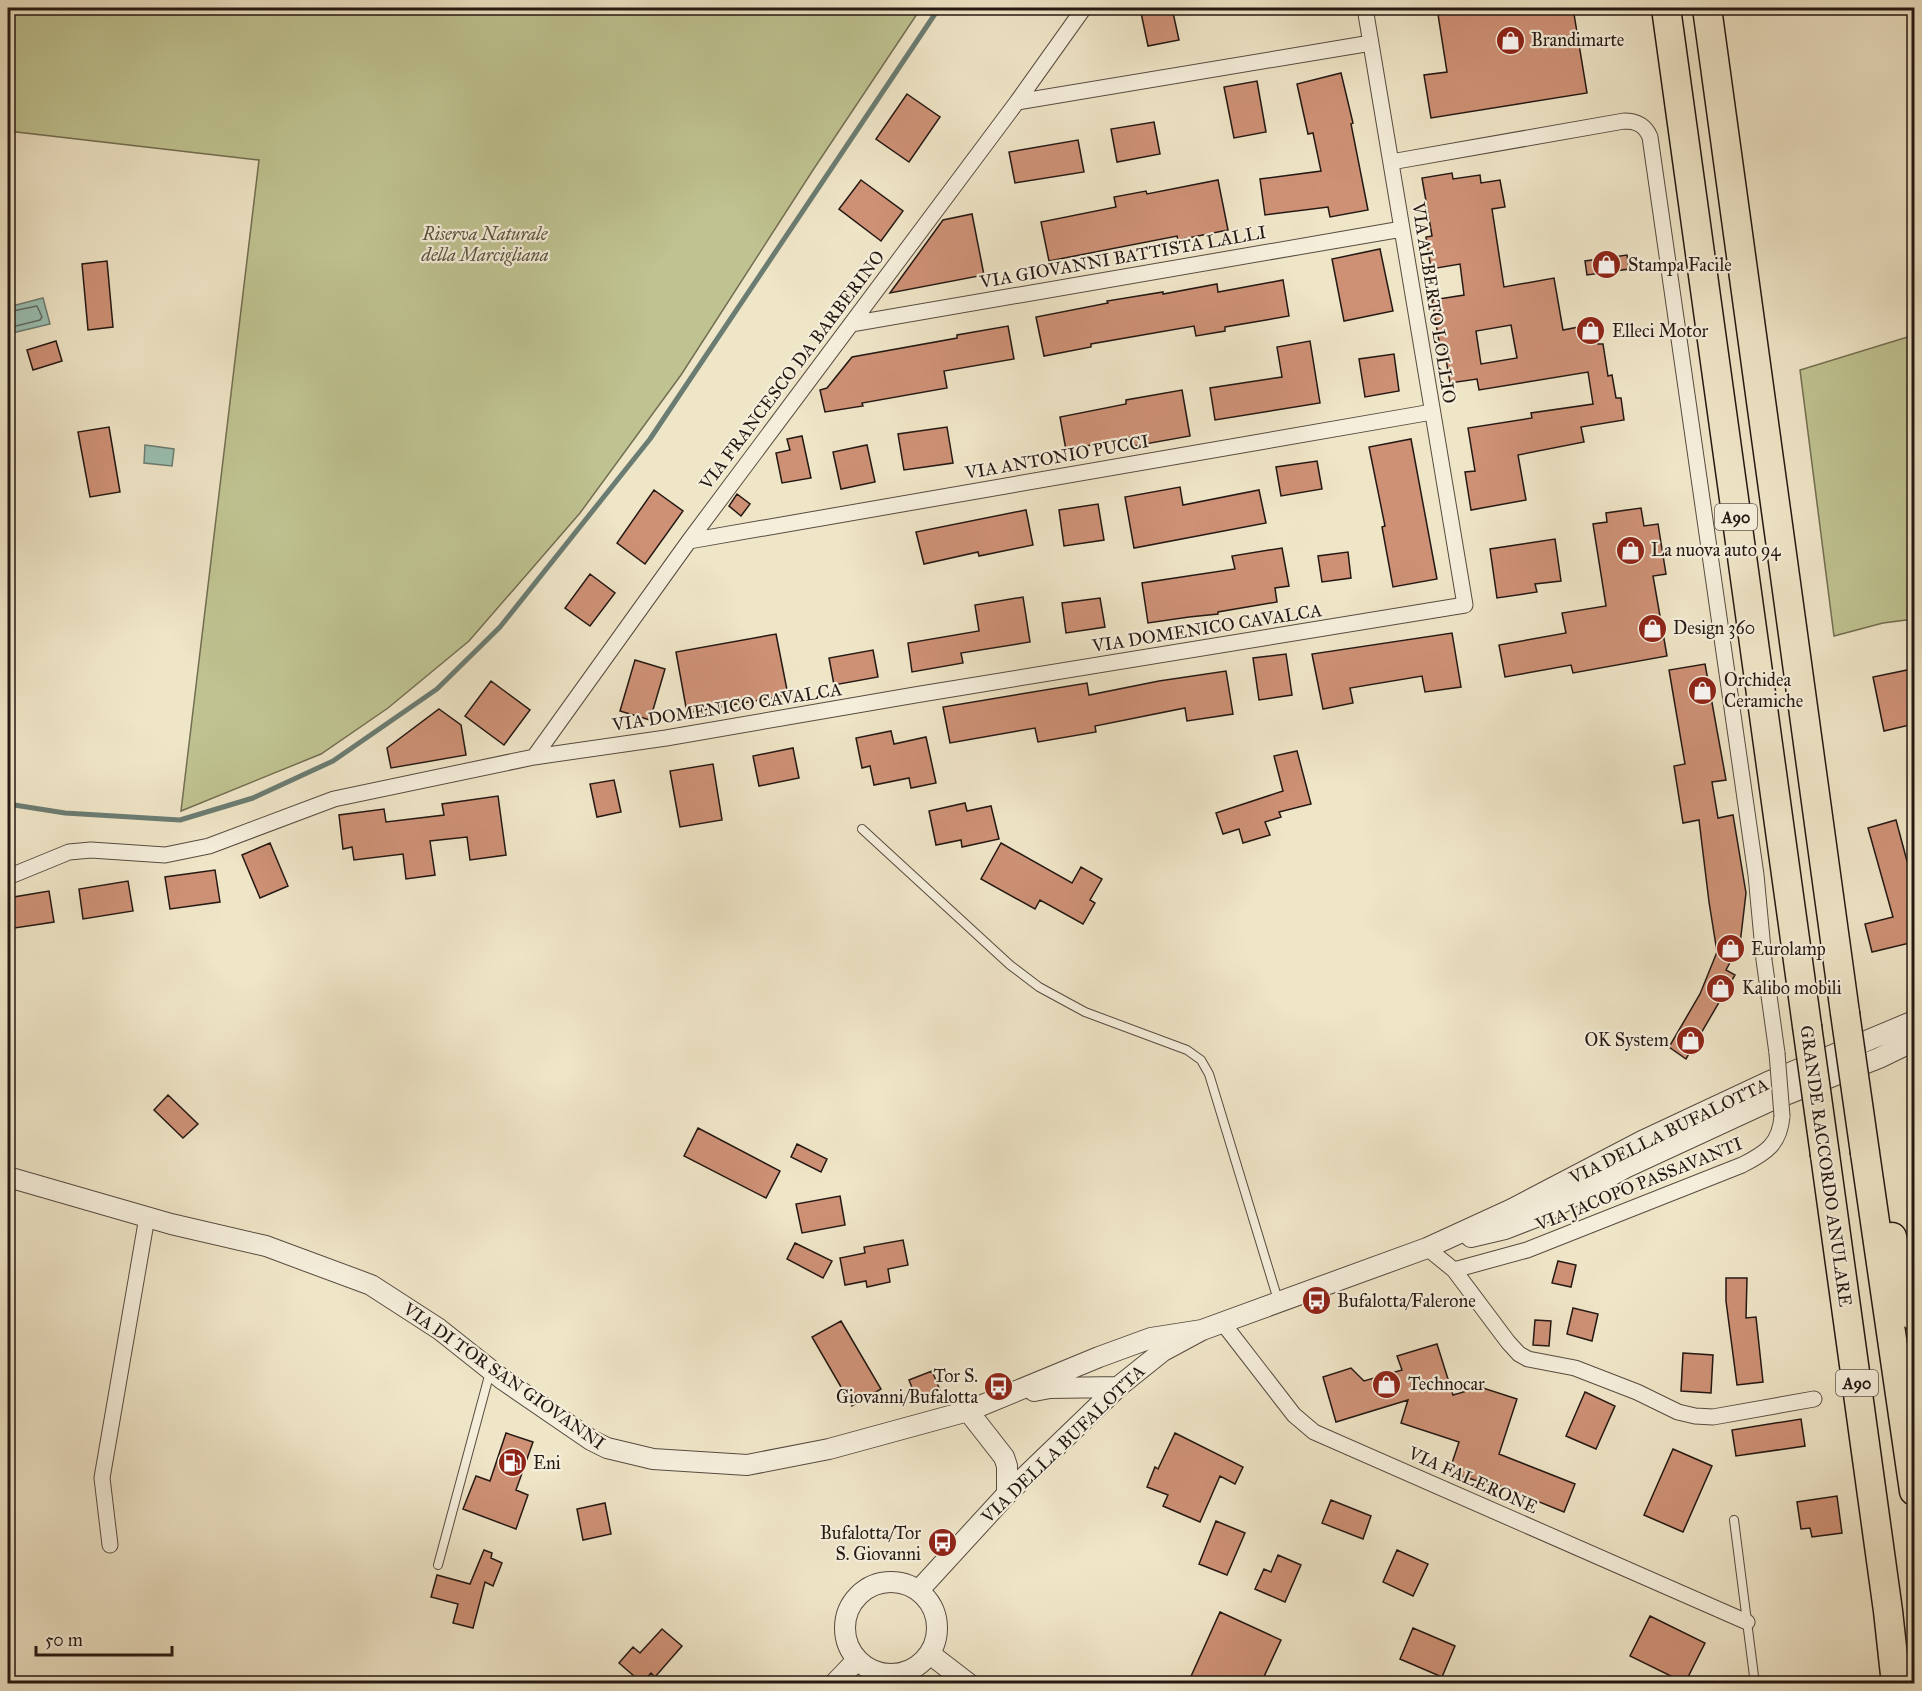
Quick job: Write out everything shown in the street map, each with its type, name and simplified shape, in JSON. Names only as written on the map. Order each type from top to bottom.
[{"type":"highway","name":"GRANDE RACCORDO ANULARE","points":[[1666,8],[1888,1611],[1896,1683]]},
{"type":"highway","name":"A90","points":[[1707,8],[1845,1013],[1914,1491]]},
{"type":"highway","points":[[1870,1192],[1891,1234],[1914,1316]]},
{"type":"street","name":"VIA FRANCESCO DA BARBERINO","points":[[534,758],[689,541],[1017,102],[1084,8]]},
{"type":"street","name":"VIA ALBERTO LOLLIO","points":[[1365,8],[1465,605]]},
{"type":"street","points":[[1017,102],[1371,43]]},
{"type":"street","name":"VIA JACOPO PASSAVANTI","points":[[1391,162],[1624,121],[1640,124],[1648,131],[1756,875],[1782,1116],[1781,1130],[1773,1144],[1760,1155],[1742,1165],[1527,1250],[1454,1270]]},
{"type":"street","name":"VIA GIOVANNI BATTISTA LALLI","points":[[851,324],[1402,229]]},
{"type":"street","name":"VIA ANTONIO PUCCI","points":[[689,541],[1432,412]]},
{"type":"street","name":"VIA DOMENICO CAVALCA","points":[[8,877],[69,852],[91,850],[165,855],[209,846],[334,799],[534,758],[677,737],[927,693],[1465,605]]},
{"type":"street","name":"VIA DELLA BUFALOTTA","points":[[919,1590],[1007,1494],[1118,1387],[1163,1351],[1222,1322],[1427,1248],[1512,1209],[1642,1142],[1768,1082],[1914,1021]]},
{"type":"street","name":"VIA DELLA BUFALOTTA","points":[[1427,1248],[1505,1229],[1536,1217],[1626,1168],[1770,1101],[1879,1058],[1914,1041]]},
{"type":"street","name":"VIA DI TOR SAN GIOVANNI","points":[[8,1177],[147,1217],[266,1246],[371,1286],[439,1329],[490,1370],[591,1440],[607,1448],[653,1459],[747,1465],[829,1449],[968,1411],[1010,1394]]},
{"type":"street","points":[[110,1545],[102,1478],[147,1217]]},
{"type":"street","points":[[1427,1248],[1454,1270],[1508,1342],[1519,1354],[1528,1359],[1575,1368],[1637,1392],[1678,1412],[1695,1416],[1713,1417],[1814,1399]]},
{"type":"street","name":"VIA FALERONE","points":[[1222,1322],[1294,1415],[1314,1432],[1747,1622]]},
{"type":"street","points":[[1010,1394],[1152,1338],[1202,1330]]},
{"type":"street","points":[[1010,1394],[1050,1388],[1118,1387]]},
{"type":"street","points":[[968,1411],[1004,1457],[1007,1466],[1007,1494]]},
{"type":"street","points":[[885,1582],[907,1584],[919,1590],[930,1603],[935,1615],[937,1631],[935,1645],[930,1654],[913,1669],[898,1674],[883,1674],[867,1668],[857,1660],[848,1647],[844,1634],[847,1611],[855,1598],[864,1590],[885,1582]]},
{"type":"street","points":[[930,1654],[969,1683]]},
{"type":"street","points":[[834,1683],[857,1660]]},
{"type":"lane","points":[[862,829],[1010,965],[1039,987],[1078,1009],[1187,1050],[1201,1060],[1209,1074],[1278,1302]]},
{"type":"lane","points":[[438,1565],[490,1370]]},
{"type":"lane","points":[[1734,1520],[1755,1683]]},
{"type":"green space","name":"Riserva Naturale della Marcigliana","points":[[8,8],[921,8],[681,375],[580,513],[469,641],[388,708],[321,754],[181,811],[259,160],[8,131]]},
{"type":"green space","points":[[1914,335],[1914,619],[1883,623],[1834,636],[1800,370]]},
{"type":"water","points":[[43,298],[50,324],[8,334],[8,307]]},
{"type":"water","points":[[145,445],[174,449],[172,466],[144,463]]},
{"type":"building","points":[[1140,8],[1172,8],[1179,40],[1148,46]]},
{"type":"building","name":"Brandimarte","points":[[1437,8],[1573,8],[1587,93],[1431,118],[1424,75],[1447,72]]},
{"type":"building","points":[[1341,73],[1353,123],[1351,124],[1368,210],[1330,217],[1328,207],[1265,215],[1260,179],[1321,171],[1313,133],[1308,134],[1297,84]]},
{"type":"building","points":[[1257,81],[1266,132],[1234,138],[1224,87]]},
{"type":"building","points":[[907,94],[940,117],[909,162],[876,139]]},
{"type":"building","points":[[1154,122],[1160,154],[1117,162],[1111,129]]},
{"type":"building","points":[[1078,140],[1084,172],[1015,183],[1009,152]]},
{"type":"building","points":[[1452,173],[1453,179],[1480,175],[1481,183],[1500,180],[1505,207],[1492,209],[1504,287],[1554,278],[1563,330],[1594,324],[1598,344],[1603,344],[1608,376],[1612,375],[1616,398],[1621,398],[1624,420],[1581,427],[1584,442],[1518,455],[1526,500],[1471,510],[1465,472],[1475,471],[1468,428],[1532,418],[1531,413],[1593,404],[1588,372],[1479,390],[1477,379],[1450,383],[1444,347],[1440,347],[1432,300],[1464,295],[1460,264],[1431,269],[1426,237],[1432,236],[1422,178]],"holes":[[[1511,325],[1517,358],[1481,364],[1476,331]]]},
{"type":"building","points":[[861,180],[903,211],[881,241],[839,209]]},
{"type":"building","points":[[1218,180],[1228,230],[1178,240],[1177,236],[1049,261],[1041,222],[1116,207],[1114,197],[1146,191],[1147,194]]},
{"type":"building","points":[[972,214],[984,275],[890,293],[943,220]]},
{"type":"building","points":[[1380,249],[1393,311],[1344,321],[1332,259]]},
{"type":"building","name":"Stampa Facile","points":[[1627,255],[1629,269],[1587,275],[1585,261]]},
{"type":"building","points":[[107,261],[113,327],[88,330],[82,264]]},
{"type":"building","points":[[1283,280],[1289,316],[1225,327],[1225,331],[1196,336],[1194,326],[1091,344],[1091,347],[1044,356],[1036,317],[1108,303],[1107,301],[1163,292],[1163,294],[1217,284],[1218,292]]},
{"type":"building","points":[[1008,326],[1014,359],[944,371],[947,388],[825,412],[820,390],[827,388],[852,357],[957,338],[957,335]]},
{"type":"building","points":[[56,341],[62,361],[33,370],[27,350]]},
{"type":"building","points":[[1310,341],[1320,403],[1215,420],[1210,388],[1282,377],[1277,347]]},
{"type":"building","points":[[1394,354],[1399,391],[1365,397],[1359,359]]},
{"type":"building","points":[[1182,390],[1190,436],[1134,446],[1132,437],[1066,450],[1060,417],[1126,404],[1126,400]]},
{"type":"building","points":[[109,427],[120,492],[90,497],[78,432]]},
{"type":"building","points":[[947,427],[953,463],[904,470],[898,434]]},
{"type":"building","points":[[802,436],[811,478],[782,483],[776,453],[790,450],[787,439]]},
{"type":"building","points":[[1411,439],[1437,579],[1393,587],[1382,527],[1385,526],[1369,447]]},
{"type":"building","points":[[867,445],[875,482],[841,489],[833,452]]},
{"type":"building","points":[[1317,461],[1322,489],[1281,496],[1276,467]]},
{"type":"building","points":[[1180,487],[1183,505],[1259,490],[1266,523],[1134,548],[1125,497]]},
{"type":"building","points":[[654,490],[683,511],[645,564],[617,543]]},
{"type":"building","points":[[737,494],[750,504],[741,516],[729,506]]},
{"type":"building","points":[[1098,504],[1104,540],[1064,546],[1059,510]]},
{"type":"building","points":[[1641,508],[1644,526],[1658,524],[1666,574],[1653,576],[1667,656],[1573,673],[1571,665],[1505,677],[1499,645],[1566,633],[1562,613],[1606,606],[1593,524],[1607,522],[1606,513]]},
{"type":"building","points":[[1026,510],[1033,545],[979,556],[978,552],[924,564],[916,532]]},
{"type":"building","points":[[1555,539],[1561,581],[1535,584],[1537,592],[1497,598],[1490,549]]},
{"type":"building","points":[[1282,548],[1289,586],[1275,588],[1277,602],[1218,612],[1218,614],[1148,623],[1142,583],[1235,569],[1232,556]]},
{"type":"building","points":[[1348,552],[1351,578],[1322,582],[1318,556]]},
{"type":"building","points":[[590,574],[615,593],[590,626],[565,608]]},
{"type":"building","points":[[1023,597],[1030,642],[961,653],[963,663],[912,672],[908,643],[979,631],[975,605]]},
{"type":"building","points":[[1100,598],[1105,627],[1066,633],[1062,603]]},
{"type":"building","points":[[1452,633],[1461,687],[1425,692],[1422,676],[1350,688],[1353,703],[1323,709],[1312,654]]},
{"type":"building","points":[[776,634],[788,695],[687,713],[676,652]]},
{"type":"building","points":[[873,650],[878,677],[834,685],[829,658]]},
{"type":"building","points":[[1286,654],[1292,695],[1259,700],[1253,658]]},
{"type":"building","points":[[635,660],[665,669],[650,720],[620,711]]},
{"type":"building","points":[[1705,664],[1726,780],[1712,782],[1718,818],[1733,815],[1746,893],[1740,944],[1726,970],[1735,975],[1686,1059],[1669,1047],[1700,994],[1717,952],[1699,820],[1683,823],[1674,766],[1685,764],[1669,670]]},
{"type":"building","points":[[1912,669],[1914,724],[1884,731],[1873,677]]},
{"type":"building","points":[[1226,671],[1233,714],[1187,721],[1185,708],[1095,726],[1096,732],[1038,742],[1035,728],[950,743],[943,707],[1087,683],[1089,695]]},
{"type":"building","points":[[491,681],[530,710],[504,745],[465,716]]},
{"type":"building","points":[[439,709],[461,725],[466,755],[391,768],[387,748]]},
{"type":"building","points":[[891,731],[894,744],[926,737],[936,783],[911,788],[909,778],[874,785],[870,766],[862,768],[856,738]]},
{"type":"building","points":[[793,748],[799,778],[759,786],[753,756]]},
{"type":"building","points":[[1297,751],[1311,804],[1279,812],[1281,817],[1265,822],[1270,835],[1243,843],[1239,829],[1223,834],[1216,813],[1283,791],[1274,756]]},
{"type":"building","points":[[713,764],[722,820],[680,827],[670,771]]},
{"type":"building","points":[[614,780],[621,812],[597,817],[590,784]]},
{"type":"building","points":[[498,796],[506,855],[470,860],[467,837],[430,841],[435,875],[406,879],[403,854],[354,860],[352,847],[343,849],[339,815],[384,809],[386,822],[444,815],[442,804]]},
{"type":"building","points":[[965,803],[967,811],[991,806],[999,839],[962,847],[961,840],[936,845],[929,811]]},
{"type":"building","points":[[1896,820],[1914,887],[1914,942],[1872,952],[1865,924],[1893,917],[1868,828]]},
{"type":"building","points":[[270,843],[288,886],[260,898],[242,855]]},
{"type":"building","points":[[1001,843],[1072,883],[1081,867],[1102,879],[1090,900],[1095,903],[1083,924],[1040,900],[1035,909],[981,879]]},
{"type":"building","points":[[215,870],[220,902],[170,909],[165,877]]},
{"type":"building","points":[[128,881],[133,911],[83,919],[79,889]]},
{"type":"building","points":[[49,891],[54,922],[8,929],[8,898]]},
{"type":"building","points":[[168,1095],[198,1124],[183,1138],[154,1110]]},
{"type":"building","points":[[698,1128],[780,1171],[766,1198],[684,1156]]},
{"type":"building","points":[[797,1144],[827,1159],[821,1172],[791,1157]]},
{"type":"building","points":[[840,1196],[845,1225],[802,1233],[796,1204]]},
{"type":"building","points":[[903,1240],[908,1265],[888,1269],[890,1282],[867,1287],[866,1281],[845,1285],[840,1258],[865,1253],[864,1247]]},
{"type":"building","points":[[795,1243],[832,1261],[823,1278],[787,1259]]},
{"type":"building","points":[[1558,1261],[1576,1265],[1571,1287],[1552,1283]]},
{"type":"building","points":[[1726,1278],[1747,1278],[1746,1318],[1756,1317],[1763,1382],[1737,1385],[1726,1301]]},
{"type":"building","points":[[1573,1308],[1598,1314],[1592,1341],[1567,1334]]},
{"type":"building","points":[[1535,1320],[1551,1321],[1549,1346],[1533,1345]]},
{"type":"building","points":[[841,1321],[881,1389],[852,1406],[812,1337]]},
{"type":"building","points":[[1437,1344],[1453,1395],[1480,1387],[1517,1399],[1499,1454],[1575,1484],[1564,1512],[1490,1482],[1490,1485],[1449,1472],[1459,1442],[1401,1423],[1408,1400],[1336,1422],[1323,1377],[1351,1368],[1364,1381],[1402,1370],[1397,1356]]},
{"type":"building","points":[[1683,1353],[1713,1355],[1711,1393],[1681,1391]]},
{"type":"building","points":[[932,1371],[940,1390],[917,1400],[909,1380]]},
{"type":"building","points":[[1585,1392],[1615,1406],[1596,1449],[1566,1436]]},
{"type":"building","points":[[1801,1419],[1805,1446],[1736,1456],[1732,1430]]},
{"type":"building","points":[[506,1433],[533,1442],[516,1490],[528,1495],[516,1529],[463,1509],[476,1476],[490,1481]]},
{"type":"building","points":[[1175,1433],[1243,1467],[1235,1484],[1220,1476],[1200,1522],[1163,1506],[1168,1495],[1147,1487],[1155,1467],[1158,1469]]},
{"type":"building","points":[[1673,1449],[1712,1466],[1683,1532],[1644,1515]]},
{"type":"building","points":[[1837,1496],[1842,1533],[1812,1537],[1810,1528],[1801,1529],[1797,1502]]},
{"type":"building","points":[[1331,1500],[1371,1516],[1363,1539],[1322,1523]]},
{"type":"building","points":[[605,1503],[611,1534],[583,1540],[577,1509]]},
{"type":"building","points":[[1216,1521],[1245,1533],[1227,1575],[1199,1564]]},
{"type":"building","points":[[484,1550],[492,1553],[491,1558],[502,1563],[493,1586],[485,1582],[473,1628],[453,1623],[458,1604],[431,1597],[437,1575],[470,1584]]},
{"type":"building","points":[[1397,1550],[1428,1564],[1413,1596],[1383,1582]]},
{"type":"building","points":[[1278,1555],[1301,1565],[1285,1602],[1255,1589],[1264,1569],[1271,1572]]},
{"type":"building","points":[[1220,1612],[1281,1640],[1261,1683],[1188,1683]]},
{"type":"building","points":[[1650,1616],[1705,1643],[1685,1683],[1630,1656]]},
{"type":"building","points":[[1413,1628],[1455,1646],[1442,1677],[1400,1659]]},
{"type":"building","points":[[662,1629],[682,1646],[655,1677],[651,1673],[642,1683],[619,1663],[633,1647],[640,1653]]},
{"type":"waterway","points":[[8,804],[65,813],[180,820],[253,798],[333,761],[437,689],[500,627],[650,439],[939,8]]},
{"type":"place","name":"Brandimarte","points":[[1510,40]]},
{"type":"place","name":"Stampa Facile","points":[[1607,265]]},
{"type":"place","name":"Elleci Motor","points":[[1591,331]]},
{"type":"place","name":"La nuova auto 94","points":[[1630,550]]},
{"type":"place","name":"Design 360","points":[[1652,628]]},
{"type":"place","name":"Orchidea Ceramiche","points":[[1703,690]]},
{"type":"place","name":"Eurolamp","points":[[1730,949]]},
{"type":"place","name":"Kalibo mobili","points":[[1721,988]]},
{"type":"place","name":"OK System","points":[[1690,1040]]},
{"type":"place","name":"Bufalotta/Falerone","points":[[1316,1301]]},
{"type":"place","name":"Technocar","points":[[1387,1384]]},
{"type":"place","name":"Tor S. Giovanni/Bufalotta","points":[[999,1386]]},
{"type":"place","name":"Eni","points":[[512,1463]]},
{"type":"place","name":"Bufalotta/Tor S. Giovanni","points":[[942,1543]]}]
